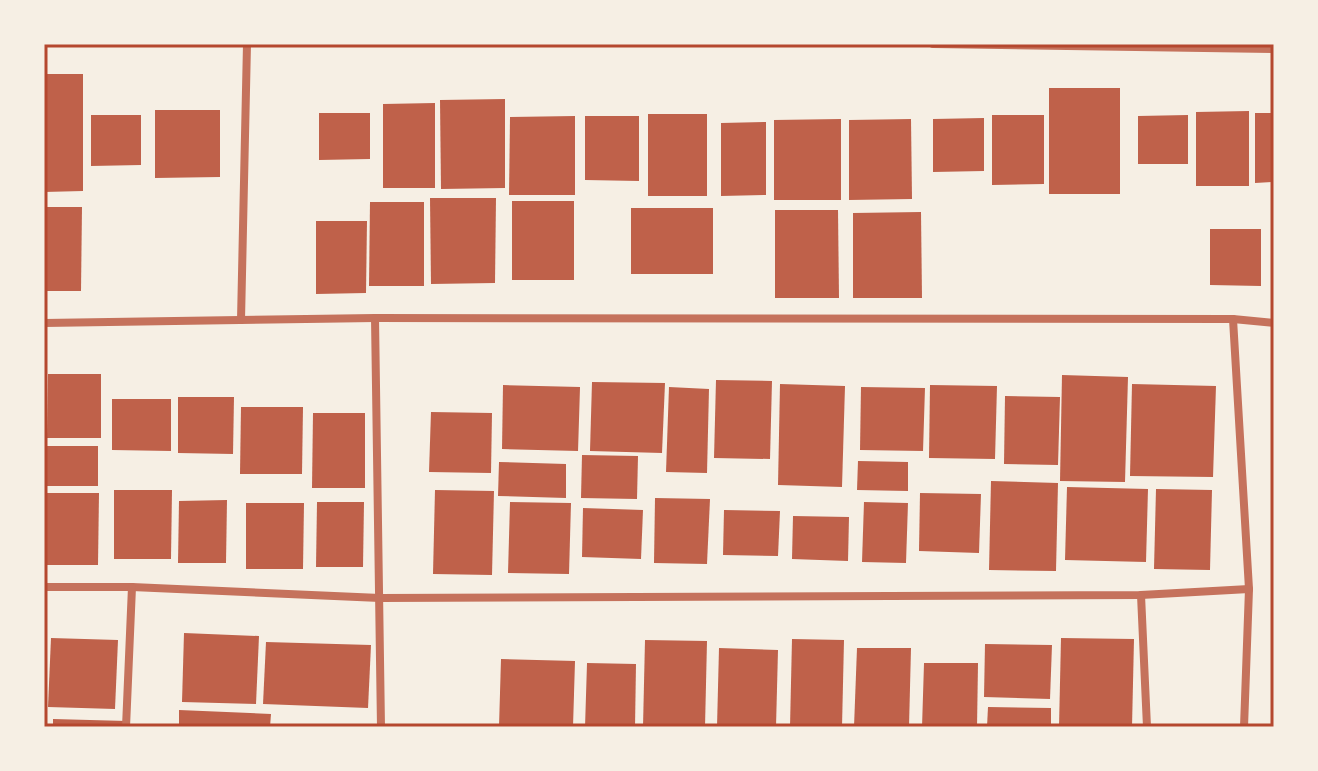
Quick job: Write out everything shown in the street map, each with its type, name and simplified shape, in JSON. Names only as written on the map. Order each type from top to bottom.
[{"type":"street","points":[[241,320],[247,44]]},
{"type":"street","points":[[933,44],[1274,49]]},
{"type":"street","points":[[375,318],[381,727]]},
{"type":"street","points":[[44,323],[375,318],[1233,319],[1274,323]]},
{"type":"street","points":[[1233,319],[1249,589],[1244,727]]},
{"type":"street","points":[[44,587],[132,587],[380,598],[1141,595],[1249,589]]},
{"type":"street","points":[[126,727],[132,587]]},
{"type":"street","points":[[1141,595],[1147,727]]},
{"type":"building","points":[[44,74],[83,74],[83,191],[44,192]]},
{"type":"building","points":[[1049,88],[1120,88],[1120,194],[1049,194]]},
{"type":"building","points":[[505,99],[505,188],[441,189],[440,100]]},
{"type":"building","points":[[435,103],[435,188],[383,188],[383,104]]},
{"type":"building","points":[[155,110],[220,110],[220,177],[155,178]]},
{"type":"building","points":[[1249,111],[1249,186],[1196,186],[1196,112]]},
{"type":"building","points":[[319,113],[370,113],[370,159],[319,160]]},
{"type":"building","points":[[1255,113],[1274,113],[1274,182],[1255,183]]},
{"type":"building","points":[[648,114],[707,114],[707,196],[648,196]]},
{"type":"building","points":[[91,115],[141,115],[141,165],[91,166]]},
{"type":"building","points":[[992,115],[1044,115],[1044,184],[992,185]]},
{"type":"building","points":[[1188,115],[1188,164],[1138,164],[1138,116]]},
{"type":"building","points":[[575,116],[575,195],[509,195],[510,117]]},
{"type":"building","points":[[585,116],[639,116],[639,181],[585,180]]},
{"type":"building","points":[[984,118],[984,171],[933,172],[933,119]]},
{"type":"building","points":[[841,119],[841,200],[774,200],[774,120]]},
{"type":"building","points":[[911,119],[912,199],[849,200],[849,120]]},
{"type":"building","points":[[766,122],[766,195],[721,196],[721,123]]},
{"type":"building","points":[[430,198],[496,198],[495,283],[431,284]]},
{"type":"building","points":[[512,201],[574,201],[574,280],[512,280]]},
{"type":"building","points":[[370,202],[424,202],[424,286],[369,286]]},
{"type":"building","points":[[44,207],[82,207],[81,291],[44,291]]},
{"type":"building","points":[[631,208],[713,208],[713,274],[631,274]]},
{"type":"building","points":[[775,210],[838,210],[839,298],[775,298]]},
{"type":"building","points":[[921,212],[922,298],[853,298],[853,213]]},
{"type":"building","points":[[316,221],[367,221],[366,293],[316,294]]},
{"type":"building","points":[[1210,229],[1261,229],[1261,286],[1210,285]]},
{"type":"building","points":[[48,374],[101,374],[101,438],[47,438]]},
{"type":"building","points":[[1062,375],[1128,377],[1125,482],[1060,481]]},
{"type":"building","points":[[716,380],[772,381],[770,459],[714,458]]},
{"type":"building","points":[[592,382],[665,383],[662,453],[590,451]]},
{"type":"building","points":[[780,384],[845,386],[842,487],[778,485]]},
{"type":"building","points":[[1132,384],[1216,386],[1213,477],[1130,476]]},
{"type":"building","points":[[503,385],[580,387],[578,451],[502,449]]},
{"type":"building","points":[[930,385],[997,386],[995,459],[929,458]]},
{"type":"building","points":[[669,387],[709,389],[707,473],[666,472]]},
{"type":"building","points":[[861,387],[925,388],[923,451],[860,450]]},
{"type":"building","points":[[1005,396],[1060,397],[1058,465],[1004,464]]},
{"type":"building","points":[[178,397],[234,397],[233,454],[178,453]]},
{"type":"building","points":[[112,399],[171,399],[171,451],[112,450]]},
{"type":"building","points":[[241,407],[303,407],[302,474],[240,474]]},
{"type":"building","points":[[431,412],[492,413],[491,473],[429,472]]},
{"type":"building","points":[[313,413],[365,413],[365,488],[312,488]]},
{"type":"building","points":[[44,446],[98,446],[98,486],[44,486]]},
{"type":"building","points":[[582,455],[638,456],[637,499],[581,498]]},
{"type":"building","points":[[858,461],[908,462],[908,491],[857,490]]},
{"type":"building","points":[[499,462],[566,464],[566,498],[498,496]]},
{"type":"building","points":[[991,481],[1058,483],[1056,571],[989,570]]},
{"type":"building","points":[[1067,487],[1148,489],[1146,562],[1065,560]]},
{"type":"building","points":[[1156,489],[1212,490],[1210,570],[1154,569]]},
{"type":"building","points":[[114,490],[172,490],[171,559],[114,559]]},
{"type":"building","points":[[435,490],[494,491],[492,575],[433,574]]},
{"type":"building","points":[[44,493],[99,493],[98,565],[44,565]]},
{"type":"building","points":[[920,493],[981,494],[979,553],[919,551]]},
{"type":"building","points":[[655,498],[710,499],[707,564],[654,563]]},
{"type":"building","points":[[227,500],[226,563],[178,563],[179,501]]},
{"type":"building","points":[[317,502],[364,502],[363,567],[316,567]]},
{"type":"building","points":[[510,502],[571,503],[569,574],[508,573]]},
{"type":"building","points":[[864,502],[908,503],[906,563],[862,562]]},
{"type":"building","points":[[246,503],[304,503],[303,569],[246,569]]},
{"type":"building","points":[[583,508],[643,510],[641,559],[582,557]]},
{"type":"building","points":[[724,510],[780,511],[778,556],[723,555]]},
{"type":"building","points":[[793,516],[849,517],[848,561],[792,559]]},
{"type":"building","points":[[184,633],[259,636],[256,704],[182,702]]},
{"type":"building","points":[[51,638],[118,640],[115,709],[48,707]]},
{"type":"building","points":[[1061,638],[1134,639],[1132,727],[1059,727]]},
{"type":"building","points":[[792,639],[844,640],[842,727],[790,727]]},
{"type":"building","points":[[645,640],[707,641],[705,727],[643,727]]},
{"type":"building","points":[[266,642],[371,645],[368,708],[263,704]]},
{"type":"building","points":[[985,644],[1052,645],[1050,699],[984,697]]},
{"type":"building","points":[[719,648],[778,650],[776,727],[717,727]]},
{"type":"building","points":[[857,648],[911,648],[909,727],[854,727]]},
{"type":"building","points":[[501,659],[575,661],[573,727],[499,727]]},
{"type":"building","points":[[587,663],[636,664],[635,727],[585,727]]},
{"type":"building","points":[[924,663],[978,663],[977,727],[922,727]]},
{"type":"building","points":[[988,707],[1051,708],[1051,727],[987,727]]},
{"type":"building","points":[[179,710],[271,714],[270,727],[179,727]]},
{"type":"building","points":[[53,719],[127,721],[127,727],[53,727]]}]
